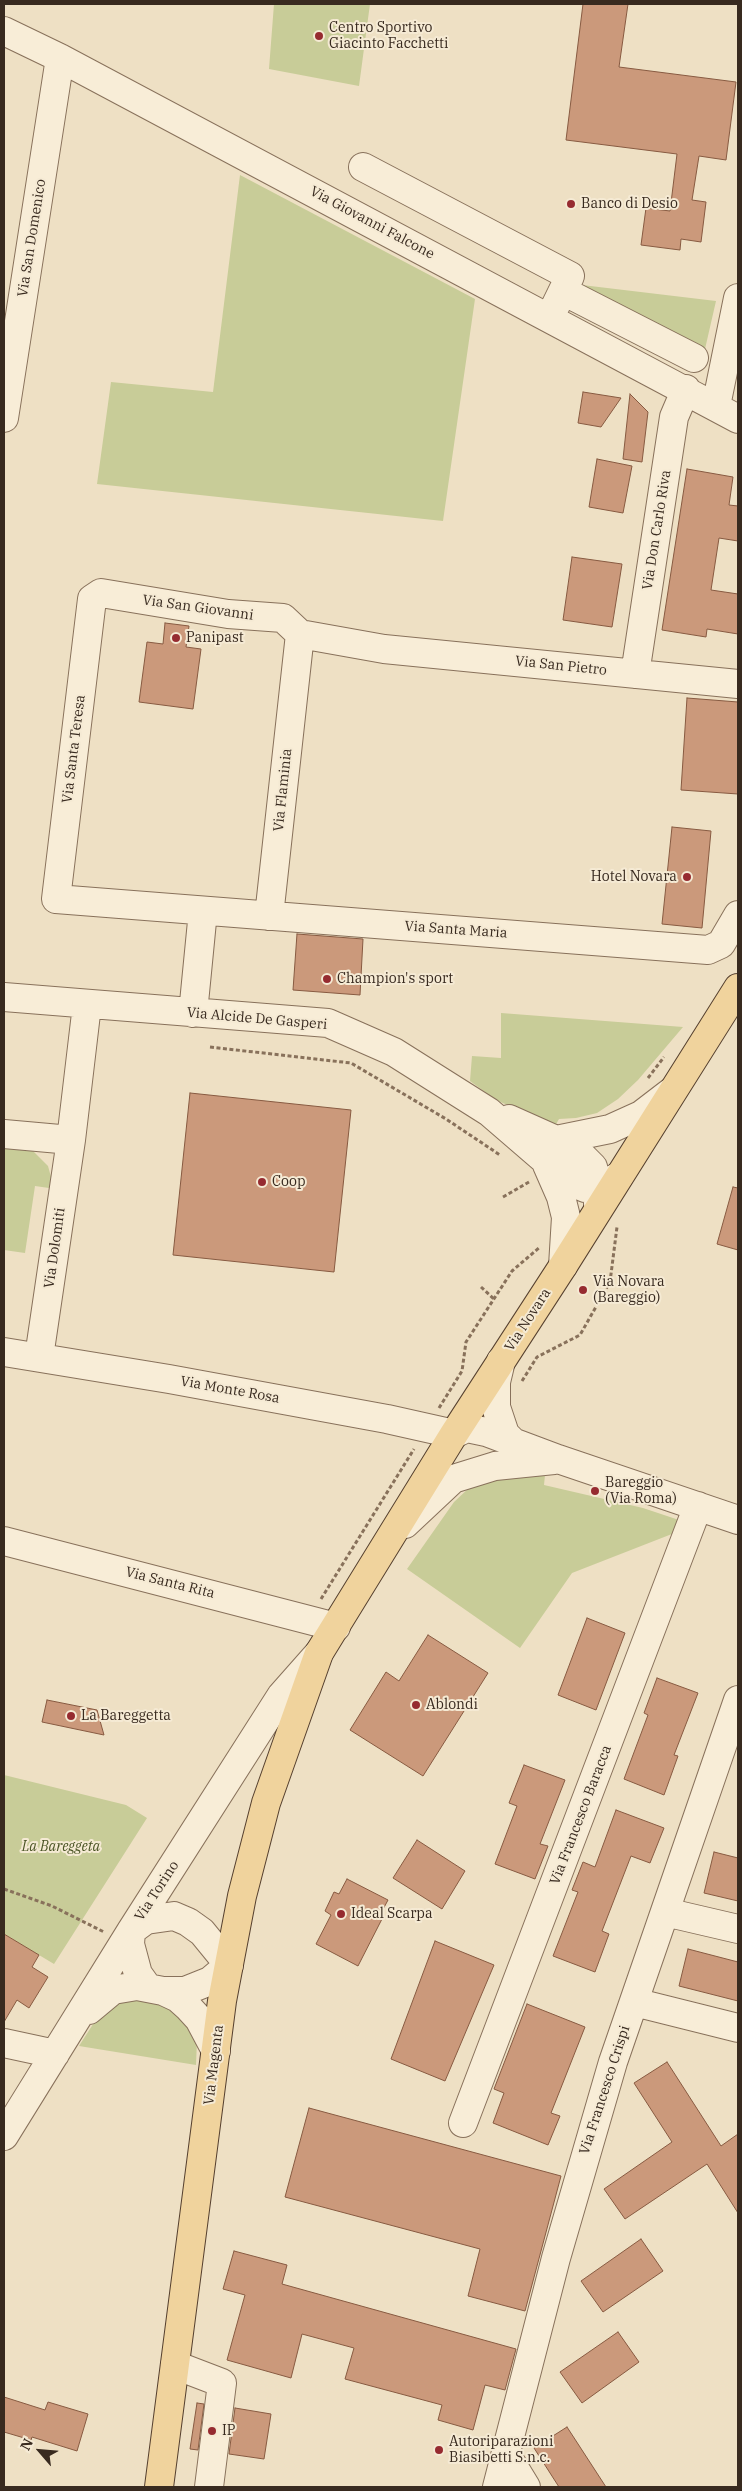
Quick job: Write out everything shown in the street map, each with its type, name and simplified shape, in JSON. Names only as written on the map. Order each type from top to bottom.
[{"type":"main road","name":"Via Novara","points":[[319,1653],[454,1434],[563,1266],[605,1191],[674,1089],[738,988]]},
{"type":"main road","name":"Via Magenta","points":[[159,2487],[216,2051],[242,1896],[266,1804],[319,1653]]},
{"type":"street","name":"Via Giovanni Falcone","points":[[4,31],[60,58],[727,412]]},
{"type":"street","name":"Via San Domenico","points":[[4,418],[60,58]]},
{"type":"street","points":[[363,167],[570,276],[550,317]]},
{"type":"street","points":[[563,291],[694,358]]},
{"type":"street","points":[[727,412],[738,298]]},
{"type":"street","name":"Via Don Carlo Riva","points":[[635,674],[674,417],[686,389]]},
{"type":"street","name":"Via San Giovanni","points":[[92,599],[102,593],[228,614],[283,618],[300,634]]},
{"type":"street","name":"Via Santa Teresa","points":[[56,900],[92,599]]},
{"type":"street","name":"Via San Pietro","points":[[300,634],[384,649],[738,684]]},
{"type":"street","name":"Via Flaminia","points":[[269,916],[300,634]]},
{"type":"street","name":"Via Santa Maria","points":[[56,900],[708,950],[721,944],[738,915]]},
{"type":"street","points":[[193,1013],[203,911]]},
{"type":"street","name":"Via Alcide De Gasperi","points":[[4,997],[328,1023],[394,1052],[550,1150],[582,1156],[593,1167],[605,1191]]},
{"type":"street","name":"Via Dolomiti","points":[[39,1357],[71,1140],[87,1004]]},
{"type":"street","points":[[563,1266],[566,1218],[550,1150],[610,1129],[641,1115],[674,1089]]},
{"type":"street","points":[[4,1134],[71,1140]]},
{"type":"street","name":"Via Monte Rosa","points":[[4,1352],[340,1410],[454,1434]]},
{"type":"street","points":[[501,1361],[496,1382],[496,1407],[505,1434],[515,1451]]},
{"type":"street","points":[[454,1434],[461,1448],[468,1453],[488,1459],[515,1451],[558,1459],[738,1520]]},
{"type":"street","points":[[391,1537],[453,1479],[495,1466],[515,1451]]},
{"type":"street","name":"Via Francesco Baracca","points":[[463,2123],[698,1506]]},
{"type":"street","name":"Via Santa Rita","points":[[4,1540],[336,1626]]},
{"type":"street","name":"Via Torino","points":[[4,2136],[55,2054],[122,1934],[281,1696],[319,1653]]},
{"type":"street","name":"Via Francesco Crispi","points":[[500,2475],[584,2154],[665,1912],[728,1760],[738,1700]]},
{"type":"street","points":[[665,1912],[738,1929]]},
{"type":"street","points":[[4,2043],[55,2054],[92,2006],[113,1990],[137,1986],[155,1990],[173,1992],[196,1987],[210,1981],[229,1965],[202,1932],[174,1916],[146,1920],[122,1934],[130,1944],[133,1961],[155,1990],[178,1998],[188,2007],[199,2019],[216,2051]]},
{"type":"street","points":[[634,2002],[738,2028]]},
{"type":"street","points":[[175,2365],[222,2384],[209,2487]]},
{"type":"street","points":[[500,2475],[512,2464],[526,2487]]},
{"type":"path","points":[[210,1047],[351,1063],[446,1118],[502,1157]]},
{"type":"path","points":[[642,1085],[666,1055]]},
{"type":"path","points":[[503,1196],[535,1179],[550,1150]]},
{"type":"path","points":[[443,1401],[462,1370],[466,1342],[512,1271],[534,1254],[545,1241]]},
{"type":"path","points":[[481,1287],[494,1299]]},
{"type":"path","points":[[4,1889],[122,1934]]},
{"type":"green space","name":"Centro Sportivo Giacinto Facchetti","points":[[274,4],[370,4],[359,86],[269,69]]},
{"type":"green space","points":[[240,175],[475,299],[443,521],[97,484],[111,382],[213,392]]},
{"type":"green space","points":[[582,285],[716,301],[705,349]]},
{"type":"green space","points":[[501,1013],[683,1027],[638,1080],[618,1099],[597,1113],[576,1118],[559,1119],[555,1126],[496,1100],[470,1081],[472,1056],[501,1058]]},
{"type":"green space","points":[[4,1143],[29,1147],[48,1166],[51,1177],[49,1188],[35,1186],[25,1253],[4,1250]]},
{"type":"green space","points":[[528,1472],[545,1475],[544,1485],[643,1508],[682,1521],[677,1532],[572,1573],[520,1648],[407,1569],[454,1502],[470,1487],[488,1479]]},
{"type":"green space","name":"La Bareggeta","points":[[4,1775],[126,1805],[147,1818],[54,1964],[4,1934]]},
{"type":"green space","points":[[134,1997],[173,2006],[197,2041],[196,2065],[79,2046],[97,2018],[110,2005]]},
{"type":"building","points":[[583,4],[628,4],[619,67],[736,82],[726,160],[699,156],[692,200],[706,202],[701,242],[681,239],[680,250],[641,245],[646,208],[670,211],[677,154],[566,140]]},
{"type":"building","points":[[583,392],[621,398],[601,427],[578,423]]},
{"type":"building","points":[[630,394],[648,412],[642,462],[623,459]]},
{"type":"building","points":[[597,459],[632,466],[623,513],[589,507]]},
{"type":"building","points":[[687,469],[733,477],[729,505],[738,506],[738,541],[719,538],[711,590],[738,594],[738,634],[707,629],[706,637],[662,630]]},
{"type":"building","points":[[572,557],[622,564],[612,627],[563,620]]},
{"type":"building","points":[[165,623],[189,626],[186,647],[201,649],[193,709],[139,702],[147,642],[163,644]]},
{"type":"building","points":[[687,698],[738,702],[738,794],[681,790]]},
{"type":"building","name":"Hotel Novara","points":[[672,827],[711,831],[702,928],[662,924]]},
{"type":"building","points":[[297,934],[363,939],[360,995],[293,990]]},
{"type":"building","name":"Coop","points":[[190,1093],[351,1110],[334,1272],[173,1255]]},
{"type":"building","points":[[733,1187],[738,1188],[738,1250],[717,1244]]},
{"type":"building","points":[[587,1618],[625,1633],[596,1710],[558,1695]]},
{"type":"building","name":"Ablondi","points":[[428,1635],[488,1673],[423,1776],[350,1730],[386,1672],[399,1681]]},
{"type":"building","points":[[657,1678],[698,1693],[674,1755],[678,1756],[664,1795],[624,1779],[648,1715],[644,1713]]},
{"type":"building","name":"La Bareggetta","points":[[47,1700],[97,1710],[104,1735],[42,1722]]},
{"type":"building","points":[[524,1765],[565,1780],[540,1844],[548,1846],[535,1879],[495,1864],[517,1806],[509,1803]]},
{"type":"building","points":[[616,1810],[664,1828],[650,1863],[631,1856],[602,1931],[609,1934],[595,1972],[553,1956],[578,1892],[572,1890],[583,1862],[595,1867]]},
{"type":"building","points":[[417,1840],[465,1871],[442,1909],[393,1878]]},
{"type":"building","points":[[714,1852],[738,1858],[738,1901],[704,1893]]},
{"type":"building","points":[[347,1879],[388,1900],[380,1915],[383,1917],[358,1966],[316,1944],[331,1915],[325,1911],[334,1892],[339,1894]]},
{"type":"building","points":[[4,1934],[39,1955],[32,1967],[48,1977],[29,2008],[17,2000],[4,2022]]},
{"type":"building","points":[[435,1941],[494,1965],[445,2081],[391,2059]]},
{"type":"building","points":[[688,1949],[738,1962],[738,2001],[679,1986]]},
{"type":"building","points":[[527,2004],[585,2027],[551,2113],[560,2116],[548,2145],[493,2123],[504,2093],[494,2089]]},
{"type":"building","points":[[667,2062],[721,2146],[738,2134],[738,2213],[707,2164],[625,2219],[604,2189],[672,2142],[634,2083]]},
{"type":"building","points":[[309,2108],[561,2176],[525,2311],[468,2296],[480,2249],[285,2197]]},
{"type":"building","points":[[641,2239],[663,2271],[603,2312],[581,2281]]},
{"type":"building","points":[[234,2251],[287,2265],[282,2284],[516,2349],[505,2390],[485,2385],[473,2430],[438,2420],[442,2405],[345,2379],[354,2348],[302,2334],[291,2378],[227,2360],[245,2295],[223,2289]]},
{"type":"building","points":[[618,2332],[639,2362],[582,2403],[560,2372]]},
{"type":"building","points":[[4,2397],[45,2410],[48,2402],[88,2414],[77,2451],[32,2437],[31,2440],[4,2432]]},
{"type":"building","points":[[197,2403],[204,2404],[198,2450],[190,2449]]},
{"type":"building","points":[[235,2408],[271,2414],[264,2459],[229,2454]]},
{"type":"building","points":[[567,2427],[606,2487],[559,2487],[534,2448]]},
{"type":"place","name":"Centro Sportivo Giacinto Facchetti","points":[[319,36]]},
{"type":"place","name":"Banco di Desio","points":[[571,204]]},
{"type":"place","name":"Panipast","points":[[176,638]]},
{"type":"place","name":"Hotel Novara","points":[[687,877]]},
{"type":"place","name":"Champion's sport","points":[[327,979]]},
{"type":"place","name":"Coop","points":[[262,1182]]},
{"type":"place","name":"Via Novara (Bareggio)","points":[[583,1290]]},
{"type":"place","name":"Bareggio (Via Roma)","points":[[595,1491]]},
{"type":"place","name":"Ablondi","points":[[416,1705]]},
{"type":"place","name":"La Bareggetta","points":[[71,1716]]},
{"type":"place","name":"Ideal Scarpa","points":[[341,1914]]},
{"type":"place","name":"IP","points":[[212,2431]]},
{"type":"place","name":"Autoriparazioni Biasibetti S.n.c.","points":[[439,2450]]}]
